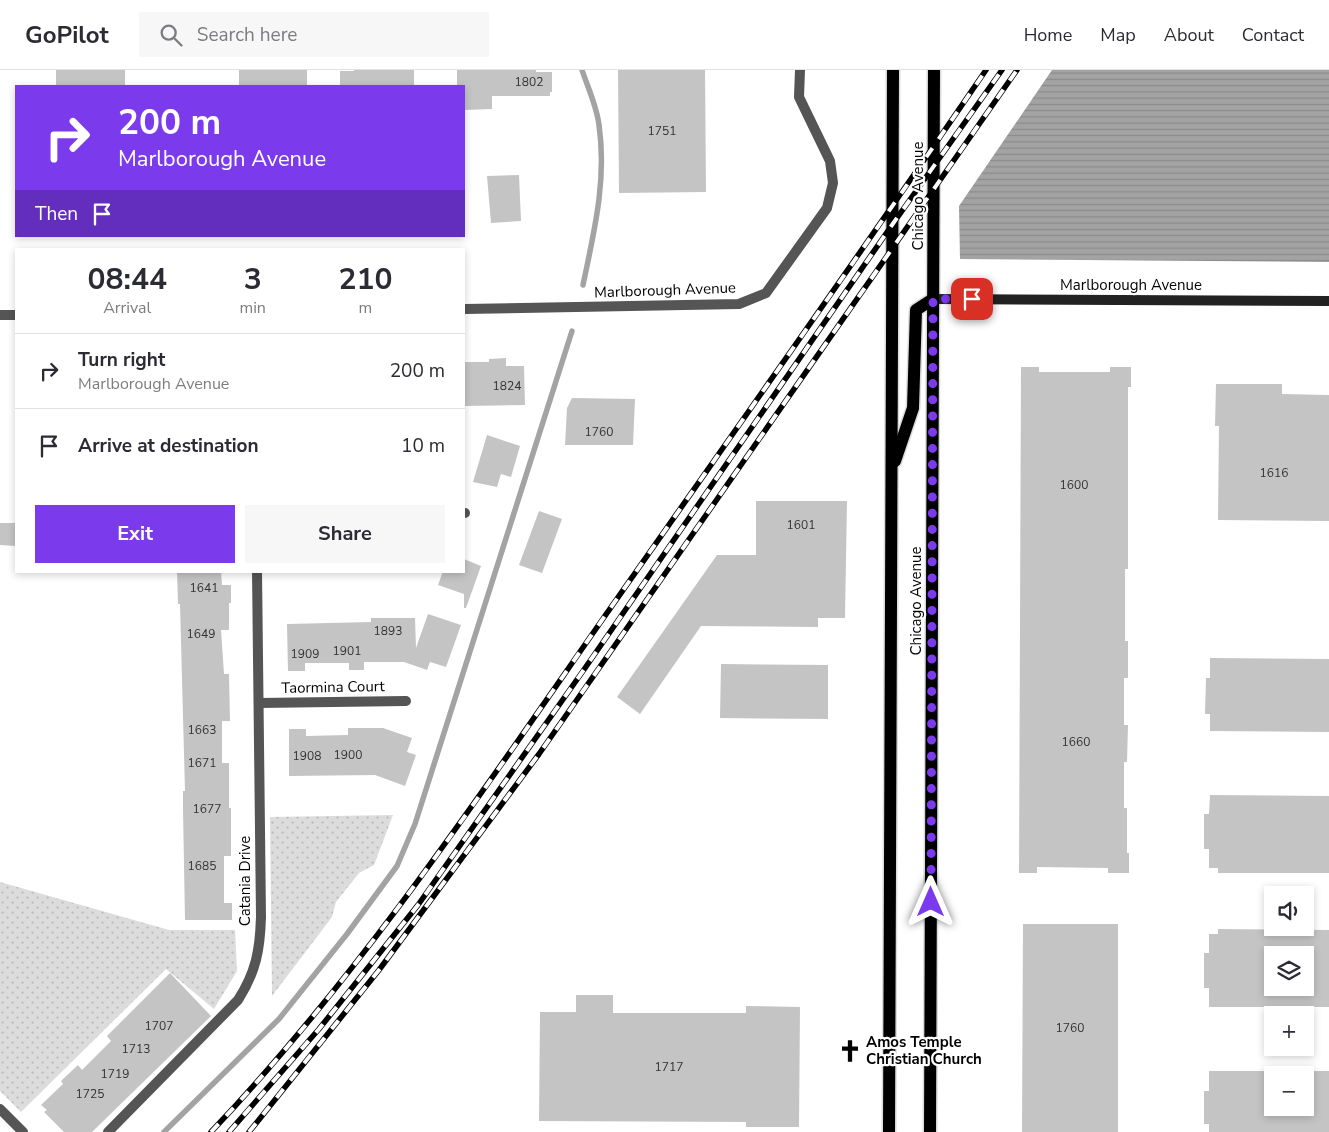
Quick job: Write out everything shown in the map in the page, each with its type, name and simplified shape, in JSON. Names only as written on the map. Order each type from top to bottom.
[{"type":"main road","name":"Chicago Avenue","points":[[889,1132],[893,70]]},
{"type":"main road","name":"Chicago Avenue","points":[[930,1132],[934,70]]},
{"type":"main road","points":[[891,471],[913,408],[916,310],[933,299]]},
{"type":"street","name":"Marlborough Avenue","points":[[465,309],[739,304],[766,293],[826,208],[832,183],[830,161],[799,97],[800,70]]},
{"type":"street","name":"Marlborough Avenue","points":[[933,299],[1329,301]]},
{"type":"street","points":[[0,315],[15,314]]},
{"type":"street","name":"Catania Drive","points":[[108,1132],[238,1000],[256,966],[261,918],[257,573]]},
{"type":"street","name":"Taormina Court","points":[[259,703],[406,700]]},
{"type":"street","points":[[0,1109],[23,1132]]},
{"type":"shaded area","points":[[1052,70],[1329,70],[1329,262],[960,259],[959,206]]},
{"type":"shaded area","points":[[393,815],[374,865],[359,873],[336,902],[332,917],[272,996],[270,817]]},
{"type":"shaded area","points":[[0,882],[169,930],[235,930],[237,971],[214,1009],[166,969],[21,1112],[0,1091]]},
{"type":"building","points":[[56,70],[125,70],[125,85],[56,85]]},
{"type":"building","points":[[239,70],[307,70],[307,85],[239,85]]},
{"type":"building","points":[[414,70],[414,85],[340,85],[340,71]]},
{"type":"building","points":[[457,70],[536,70],[536,72],[552,72],[552,92],[550,92],[550,96],[492,96],[492,109],[465,110],[465,85],[457,85]]},
{"type":"building","points":[[618,70],[705,70],[706,192],[619,193]]},
{"type":"building","points":[[519,175],[521,221],[491,223],[487,176]]},
{"type":"building","points":[[506,358],[506,366],[524,366],[525,405],[465,406],[465,362],[489,362],[489,359]]},
{"type":"building","points":[[1021,367],[1039,367],[1039,372],[1110,372],[1110,367],[1131,367],[1131,387],[1128,387],[1128,569],[1125,569],[1125,641],[1128,641],[1128,678],[1124,678],[1124,725],[1128,725],[1127,762],[1124,762],[1124,808],[1127,808],[1129,873],[1108,873],[1108,868],[1037,867],[1037,873],[1019,873]]},
{"type":"building","points":[[1216,384],[1282,384],[1282,394],[1329,395],[1329,521],[1218,520],[1219,426],[1215,426]]},
{"type":"building","points":[[572,398],[635,399],[633,445],[565,445],[567,408]]},
{"type":"building","points":[[487,435],[520,446],[511,477],[501,474],[497,487],[473,482]]},
{"type":"building","points":[[756,501],[847,501],[845,618],[818,618],[818,627],[701,626],[640,714],[617,697],[717,555],[756,555]]},
{"type":"building","points":[[539,511],[562,519],[542,573],[519,565]]},
{"type":"building","points":[[0,523],[15,523],[15,546],[0,545]]},
{"type":"building","points":[[465,559],[481,566],[466,608],[464,608],[464,594],[438,585],[442,573],[465,573]]},
{"type":"building","points":[[177,573],[221,573],[222,585],[231,585],[229,630],[221,630],[224,674],[229,674],[230,721],[222,721],[222,763],[229,763],[229,808],[231,808],[231,856],[224,856],[224,903],[232,903],[232,920],[185,920],[183,791],[185,791],[180,604],[178,604]]},
{"type":"building","points":[[428,614],[461,625],[446,667],[430,662],[427,670],[404,662],[364,662],[364,670],[349,670],[349,663],[305,663],[305,671],[288,671],[287,624],[371,622],[371,618],[415,618],[416,648]]},
{"type":"building","points":[[1210,658],[1329,659],[1329,732],[1210,731],[1210,714],[1205,714],[1206,678],[1210,678]]},
{"type":"building","points":[[721,664],[828,665],[828,719],[720,718]]},
{"type":"building","points":[[348,728],[383,728],[412,738],[407,752],[416,755],[405,786],[375,775],[289,776],[289,729],[306,729],[306,736],[348,735]]},
{"type":"building","points":[[1210,795],[1329,796],[1329,873],[1218,873],[1218,868],[1209,868],[1209,849],[1204,849],[1204,814],[1209,814]]},
{"type":"building","points":[[1023,924],[1118,924],[1118,1132],[1022,1132]]},
{"type":"building","points":[[1218,929],[1264,929],[1264,936],[1314,936],[1314,930],[1329,930],[1329,1007],[1209,1007],[1209,988],[1204,988],[1204,953],[1209,953],[1209,934],[1218,934]]},
{"type":"building","points":[[170,973],[211,1016],[92,1132],[64,1132],[44,1112],[47,1110],[41,1105],[63,1084],[61,1081],[78,1065],[82,1070],[111,1041],[107,1036]]},
{"type":"building","points":[[576,995],[613,995],[613,1013],[746,1013],[746,1006],[800,1007],[799,1127],[746,1127],[746,1122],[539,1121],[540,1012],[576,1012]]},
{"type":"building","points":[[1209,1071],[1264,1071],[1264,1116],[1314,1116],[1314,1071],[1329,1071],[1329,1132],[1209,1132],[1209,1124],[1204,1124],[1204,1091],[1209,1091]]},
{"type":"waterway","points":[[582,70],[598,118],[601,145],[598,206],[583,285]]},
{"type":"waterway","points":[[164,1132],[279,1019],[347,934],[397,866],[415,824],[572,331]]},
{"type":"railway","points":[[211,1132],[317,1012],[415,885],[508,755],[986,70]]},
{"type":"railway","points":[[229,1132],[319,1029],[418,905],[1002,70]]},
{"type":"railway","points":[[249,1132],[379,970],[539,754],[1017,70]]},
{"type":"place","name":"Amos Temple Christian Church","points":[[850,1051]]},
{"type":"route","points":[[931,902],[933,299],[972,299]]}]
